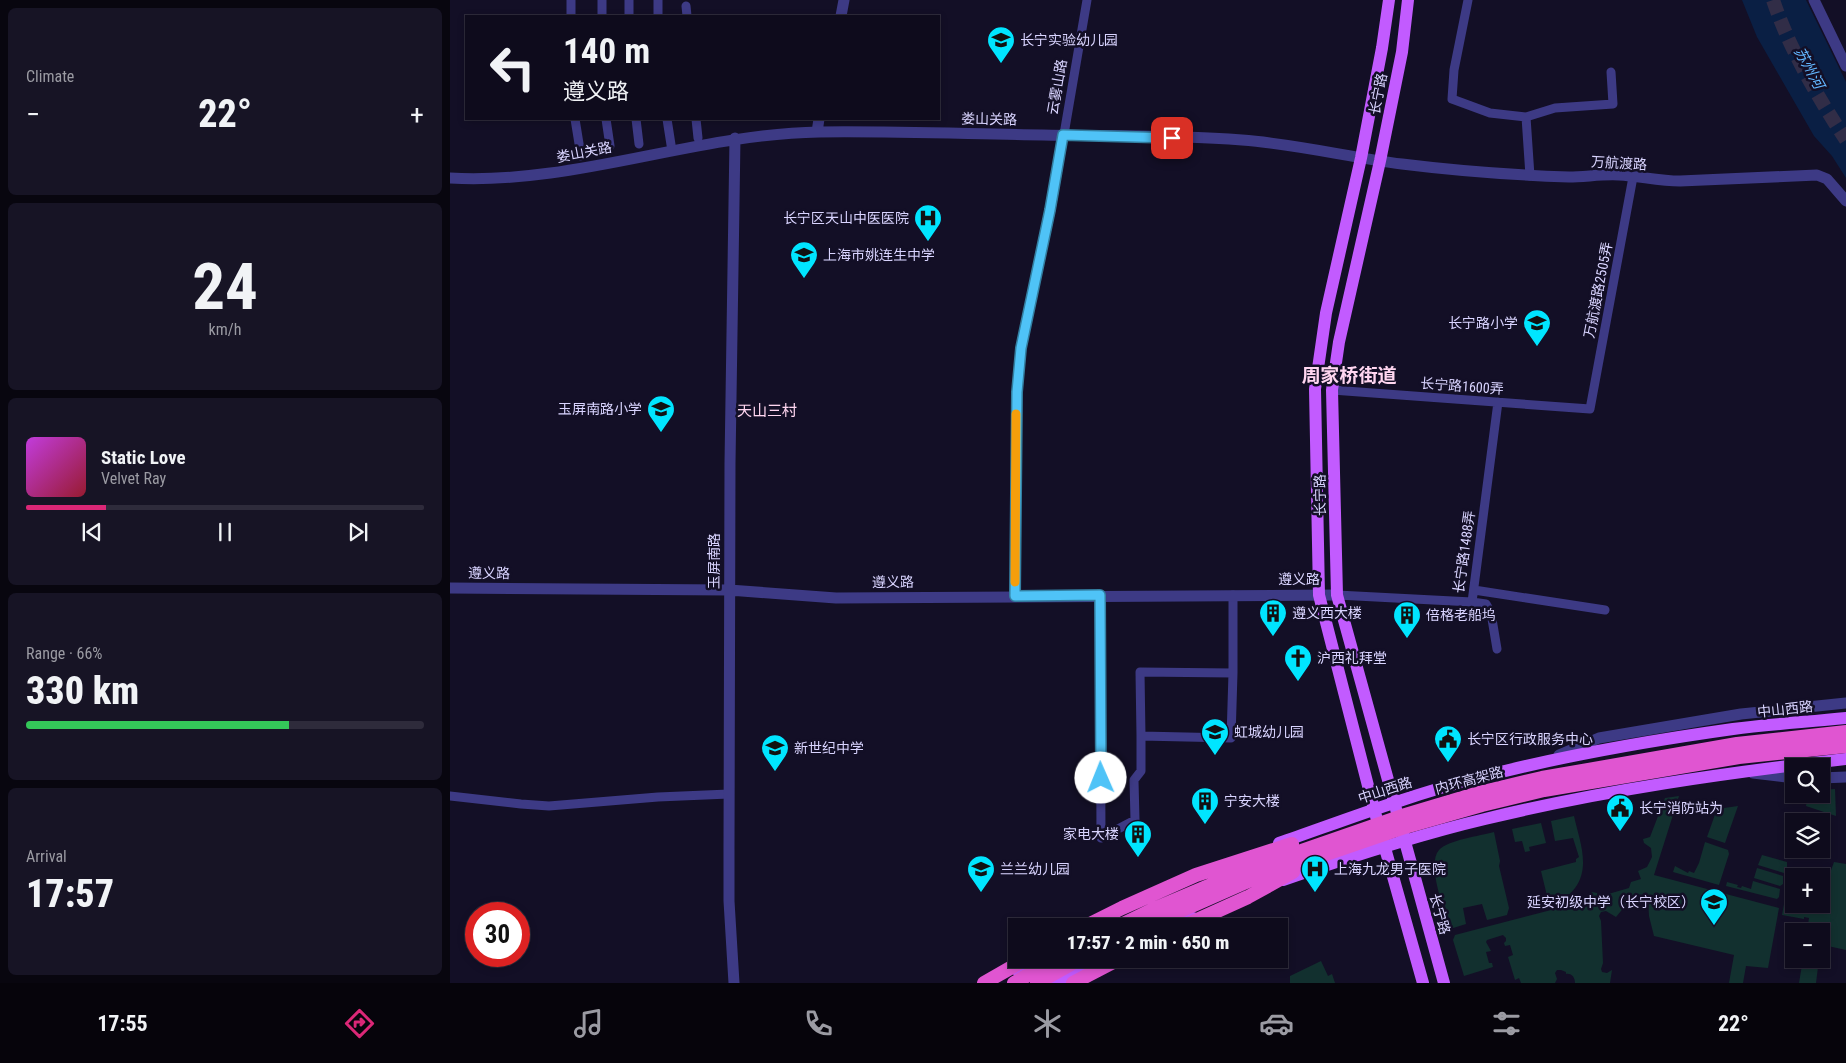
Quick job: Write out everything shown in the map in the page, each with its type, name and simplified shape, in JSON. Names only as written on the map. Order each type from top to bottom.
[{"type":"highway","name":"内环高架路","points":[[1136,918],[1244,870],[1402,816],[1479,793],[1542,778],[1737,744],[1846,732]]},
{"type":"highway","name":"内环高架路","points":[[1164,918],[1248,881],[1405,827],[1482,805],[1544,790],[1739,757],[1846,746]]},
{"type":"highway","points":[[1102,918],[1196,875],[1320,836],[1402,816]]},
{"type":"highway","points":[[1202,918],[1248,897],[1321,856]]},
{"type":"highway","points":[[984,983],[1010,968]]},
{"type":"highway","points":[[1014,983],[1041,968]]},
{"type":"highway","points":[[1037,983],[1064,968]]},
{"type":"highway","points":[[1073,983],[1102,968]]},
{"type":"main road","name":"长宁路","points":[[1389,0],[1361,158],[1326,313],[1315,389],[1319,595],[1374,809],[1423,983]]},
{"type":"main road","name":"长宁路","points":[[1408,0],[1402,52],[1380,161],[1339,342],[1332,390],[1337,595],[1444,983]]},
{"type":"main road","name":"中山西路","points":[[1116,918],[1274,845],[1374,809],[1476,778],[1577,755],[1734,729],[1846,718]]},
{"type":"main road","points":[[1191,918],[1264,887],[1404,841],[1484,819],[1575,799],[1741,771],[1846,760]]},
{"type":"main road","points":[[997,983],[1023,968]]},
{"type":"main road","points":[[1057,983],[1084,968]]},
{"type":"street","points":[[571,0],[571,15]]},
{"type":"street","points":[[602,0],[602,15]]},
{"type":"street","points":[[629,0],[629,15]]},
{"type":"street","points":[[658,0],[658,15]]},
{"type":"street","points":[[841,15],[844,0]]},
{"type":"street","name":"云雾山路","points":[[1015,596],[1017,392],[1021,348],[1050,210],[1087,0]]},
{"type":"street","points":[[1468,0],[1454,70],[1452,100],[1490,113],[1526,117],[1555,108],[1613,104],[1611,72]]},
{"type":"street","points":[[1814,0],[1846,66]]},
{"type":"street","points":[[686,6],[687,15]]},
{"type":"street","points":[[1526,117],[1530,176]]},
{"type":"street","points":[[575,120],[581,156]]},
{"type":"street","points":[[606,120],[610,146]]},
{"type":"street","points":[[636,120],[639,144]]},
{"type":"street","points":[[667,120],[672,150]]},
{"type":"street","points":[[696,120],[698,138]]},
{"type":"street","points":[[817,132],[819,120]]},
{"type":"street","name":"娄山关路","points":[[450,178],[513,178],[546,174],[735,138],[817,132],[1063,135],[1243,140],[1380,161]]},
{"type":"street","name":"玉屏南路","points":[[734,983],[729,901],[729,590],[735,138]]},
{"type":"street","name":"万航渡路","points":[[1380,161],[1478,173],[1574,177],[1619,175],[1664,181],[1817,175],[1827,179],[1846,201]]},
{"type":"street","name":"万航渡路2505弄","points":[[1590,409],[1633,177]]},
{"type":"street","name":"长宁路1600弄","points":[[1332,390],[1590,409]]},
{"type":"street","name":"长宁路1488弄","points":[[1337,595],[1472,602],[1498,402]]},
{"type":"street","name":"遵义路","points":[[450,588],[729,590],[836,598],[1337,595]]},
{"type":"street","points":[[1474,590],[1605,610]]},
{"type":"street","points":[[1100,595],[1101,838],[1135,820],[1134,780],[1141,771],[1140,672],[1233,673]]},
{"type":"street","points":[[1141,736],[1231,738],[1234,595]]},
{"type":"street","points":[[1472,602],[1486,604],[1492,614],[1497,649]]},
{"type":"street","points":[[1538,763],[1599,738],[1741,714],[1846,703]]},
{"type":"street","points":[[1741,771],[1785,777]]},
{"type":"street","points":[[1830,778],[1846,778]]},
{"type":"street","points":[[450,796],[549,806],[658,797],[729,794]]},
{"type":"green space","points":[[1830,789],[1835,789],[1836,816],[1806,806],[1806,803],[1830,803]]},
{"type":"green space","points":[[1679,796],[1654,875],[1779,908],[1768,968],[1746,966],[1743,983],[1729,983],[1734,955],[1654,936],[1649,916],[1648,898],[1634,895],[1616,917],[1606,911],[1601,912],[1599,916],[1601,921],[1603,963],[1601,969],[1602,972],[1607,973],[1612,970],[1610,983],[1575,983],[1571,975],[1557,970],[1555,973],[1557,979],[1555,983],[1521,983],[1519,978],[1515,980],[1508,957],[1513,955],[1510,945],[1505,946],[1506,938],[1503,935],[1486,942],[1491,951],[1486,952],[1489,963],[1492,963],[1493,967],[1464,976],[1453,940],[1455,935],[1586,901],[1592,892],[1597,893],[1598,897],[1629,888],[1631,882],[1641,879],[1638,871],[1647,867],[1652,857],[1651,848],[1644,843],[1643,839],[1650,837],[1665,798]]},
{"type":"green space","points":[[1738,806],[1725,843],[1707,837],[1717,809]]},
{"type":"green space","points":[[1574,816],[1581,843],[1583,862],[1580,880],[1564,899],[1549,904],[1541,871],[1576,862],[1576,859],[1579,857],[1573,838],[1555,841],[1551,821]]},
{"type":"green space","points":[[1541,823],[1546,843],[1529,847],[1530,851],[1525,852],[1522,841],[1515,842],[1512,829]]},
{"type":"green space","points":[[1494,832],[1500,861],[1499,866],[1509,908],[1507,915],[1487,920],[1482,904],[1463,908],[1466,924],[1450,929],[1435,877],[1436,857],[1439,850],[1449,844]]},
{"type":"green space","points":[[1705,842],[1728,850],[1729,854],[1719,885],[1673,872],[1675,866],[1688,873],[1689,871],[1694,873]]},
{"type":"green space","points":[[1762,855],[1787,862],[1787,868],[1785,868],[1784,873],[1758,865]]},
{"type":"green space","points":[[1834,862],[1846,864],[1846,950],[1830,946],[1830,923],[1808,923],[1809,918],[1804,917],[1804,919],[1782,915],[1785,898],[1785,913],[1830,913],[1830,873]]},
{"type":"green space","points":[[1757,868],[1783,876],[1783,884],[1780,886],[1754,878]]},
{"type":"green space","points":[[1753,881],[1780,889],[1779,897],[1777,899],[1726,886],[1727,882],[1738,885],[1737,887],[1741,888],[1742,886],[1751,889]]},
{"type":"green space","points":[[1321,961],[1328,976],[1332,974],[1335,983],[1290,983],[1290,976]]},
{"type":"green space","points":[[1802,968],[1818,968],[1816,983],[1799,983]]},
{"type":"water","name":"苏州河","points":[[1742,0],[1806,0],[1846,82],[1846,178],[1832,156],[1814,136],[1757,37]]},
{"type":"tunnel","points":[[1773,0],[1805,72],[1846,140]]},
{"type":"slow traffic","points":[[1015,582],[1016,414]]},
{"type":"place","name":"长宁实验幼儿园","points":[[1001,64]]},
{"type":"place","name":"长宁区天山中医医院","points":[[928,242]]},
{"type":"place","name":"上海市姚连生中学","points":[[804,279]]},
{"type":"place","name":"长宁路小学","points":[[1537,347]]},
{"type":"place","name":"玉屏南路小学","points":[[661,433]]},
{"type":"place","name":"遵义西大楼","points":[[1273,637]]},
{"type":"place","name":"倍格老船坞","points":[[1407,639]]},
{"type":"place","name":"沪西礼拜堂","points":[[1298,682]]},
{"type":"place","name":"虹城幼儿园","points":[[1215,756]]},
{"type":"place","name":"长宁区行政服务中心","points":[[1448,763]]},
{"type":"place","name":"新世纪中学","points":[[775,772]]},
{"type":"place","name":"宁安大楼","points":[[1205,825]]},
{"type":"place","name":"长宁消防站为","points":[[1620,832]]},
{"type":"place","name":"家电大楼","points":[[1138,858]]},
{"type":"place","name":"兰兰幼儿园","points":[[981,893]]},
{"type":"place","name":"上海九龙男子医院","points":[[1315,893]]},
{"type":"place","name":"延安初级中学（长宁校区）","points":[[1714,926]]},
{"type":"district","name":"周家桥街道","points":[[1349,375]]},
{"type":"district","name":"天山三村","points":[[767,411]]},
{"type":"route","points":[[1101,778],[1100,595],[1015,596],[1017,392],[1021,348],[1050,210],[1063,135],[1172,138]]}]
